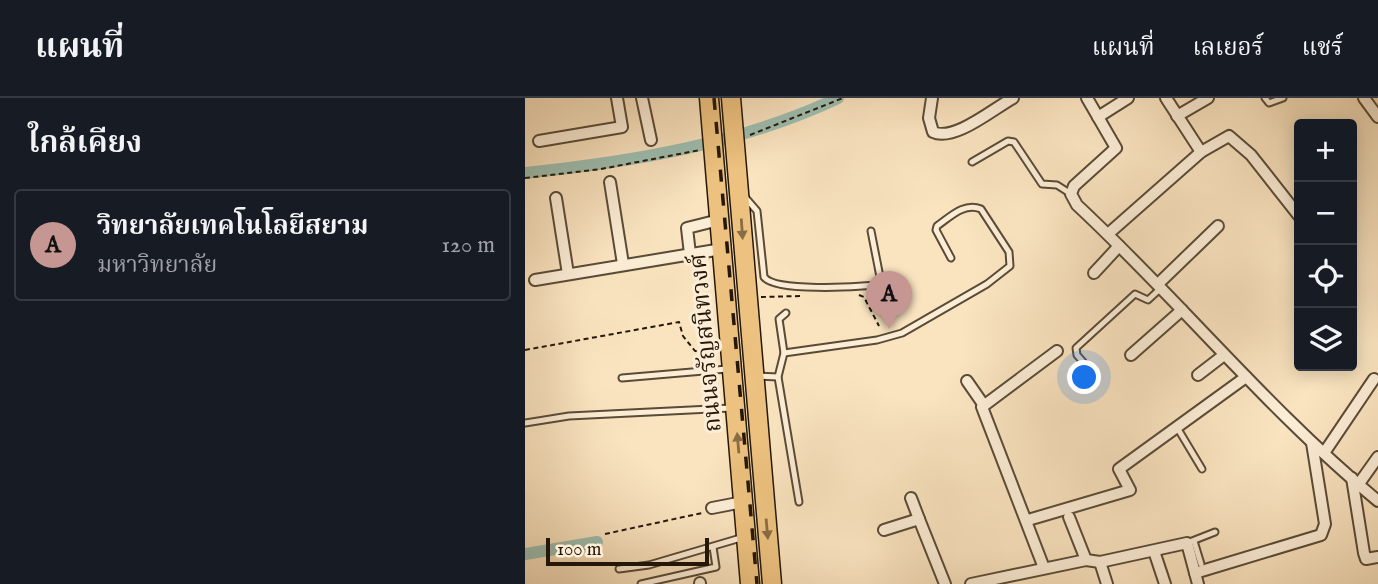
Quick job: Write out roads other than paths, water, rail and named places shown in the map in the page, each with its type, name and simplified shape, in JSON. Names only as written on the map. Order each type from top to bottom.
[{"type":"main road","name":"ถนนจรัญสนิทวงศ์","points":[[709,98],[710,143],[722,249],[750,584]]},
{"type":"main road","name":"ถนนจรัญสนิทวงศ์","points":[[731,98],[738,135],[746,298],[772,584]]},
{"type":"main road","points":[[741,482],[763,480]]},
{"type":"street","points":[[539,141],[622,127],[617,98]]},
{"type":"street","points":[[642,98],[651,140]]},
{"type":"street","points":[[932,98],[929,125],[933,132],[939,135],[958,132],[1006,100]]},
{"type":"street","points":[[1087,98],[1117,148],[1074,186],[1071,194],[1077,205],[1160,285],[1224,355],[1312,443],[1378,501]]},
{"type":"street","points":[[1098,117],[1128,98]]},
{"type":"street","points":[[1166,98],[1201,152]]},
{"type":"street","points":[[1177,116],[1208,98]]},
{"type":"street","points":[[1364,98],[1378,117]]},
{"type":"street","points":[[1108,234],[1201,152],[1229,136],[1237,141],[1294,210]]},
{"type":"street","points":[[611,182],[623,264]]},
{"type":"street","points":[[556,198],[568,274]]},
{"type":"street","points":[[690,254],[687,229],[719,220]]},
{"type":"street","points":[[1160,285],[1219,226]]},
{"type":"street","points":[[1094,273],[1119,246]]},
{"type":"street","points":[[535,279],[722,249]]},
{"type":"street","points":[[1131,355],[1182,310]]},
{"type":"street","points":[[983,404],[1057,351]]},
{"type":"street","points":[[1198,375],[1224,355]]},
{"type":"street","points":[[1028,520],[1130,490],[1119,469],[1178,429],[1246,377]]},
{"type":"street","points":[[1324,453],[1374,379]]},
{"type":"street","points":[[967,381],[983,404],[985,418],[1028,520],[1044,568]]},
{"type":"street","points":[[971,584],[1086,560],[1100,562],[1191,542],[1198,574],[1321,535],[1325,524],[1312,443]]},
{"type":"street","points":[[1378,457],[1355,482],[1364,553],[1370,560],[1378,557]]},
{"type":"street","points":[[911,498],[945,584]]},
{"type":"street","points":[[712,508],[743,502]]},
{"type":"street","points":[[1069,517],[1086,560]]},
{"type":"street","points":[[884,530],[919,519]]},
{"type":"street","points":[[1154,551],[1165,584]]},
{"type":"street","points":[[1100,562],[1107,584]]},
{"type":"lane","points":[[1265,98],[1269,103],[1283,98]]},
{"type":"lane","points":[[972,162],[1008,141],[1014,142],[1042,184],[1057,185],[1071,194]]},
{"type":"lane","points":[[739,192],[757,211],[764,277],[767,282],[783,286],[877,285],[881,282],[881,267],[871,231]]},
{"type":"lane","points":[[784,353],[877,340],[902,333],[987,284],[1010,266],[1009,252],[981,209],[974,206],[965,207],[937,226],[936,230],[951,258]]},
{"type":"lane","points":[[877,285],[884,300]]},
{"type":"lane","points":[[1091,371],[1077,355],[1076,348],[1135,295],[1148,299],[1160,285]]},
{"type":"lane","points":[[786,313],[779,319],[784,353],[778,377],[799,502]]},
{"type":"lane","points":[[622,378],[732,369]]},
{"type":"lane","points":[[754,375],[778,377]]},
{"type":"lane","points":[[525,423],[569,416],[735,408]]},
{"type":"lane","points":[[1178,429],[1202,469]]},
{"type":"lane","points":[[1191,542],[1215,532]]},
{"type":"lane","points":[[619,569],[649,565],[746,537]]},
{"type":"lane","points":[[641,584],[716,567],[713,547]]},
{"type":"waterway","points":[[525,173],[685,149],[763,128],[838,98]]},
{"type":"waterway","points":[[525,554],[597,542]]},
{"type":"railway","points":[[714,98],[757,584]]},
{"type":"place","name":"วิทยาลัยเทคโนโลยีสยาม","points":[[889,329]]}]
